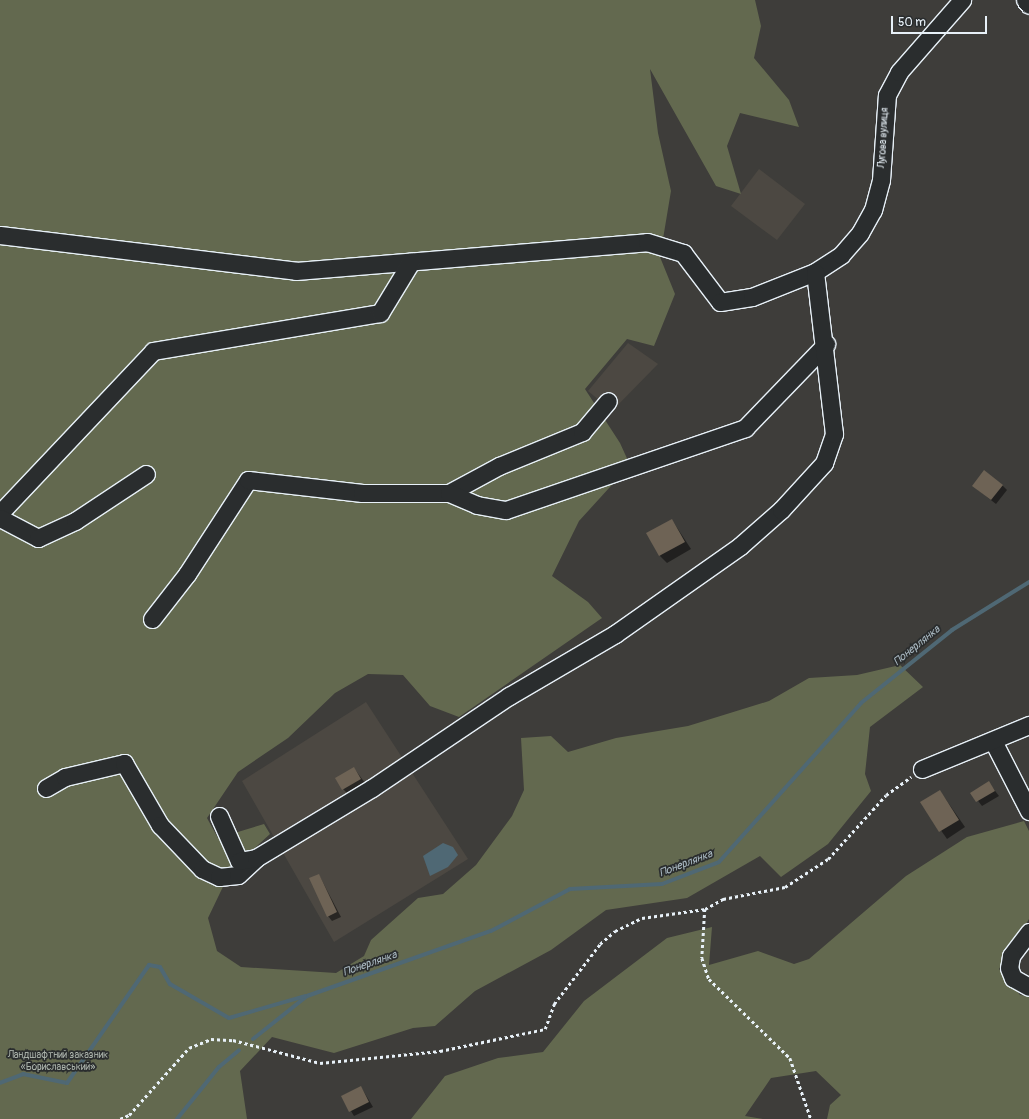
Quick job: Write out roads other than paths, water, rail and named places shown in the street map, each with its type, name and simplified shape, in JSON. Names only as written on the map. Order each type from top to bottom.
[{"type":"street","name":"Лугова вулиця","points":[[411,262],[647,242],[683,253],[720,302],[786,286],[816,272],[840,255],[873,210],[884,153],[884,113],[899,72],[962,0]]},
{"type":"street","points":[[1025,0],[1029,5]]},
{"type":"street","points":[[0,235],[296,272],[411,262]]},
{"type":"street","points":[[0,513],[152,351],[380,313],[411,262]]},
{"type":"street","points":[[46,788],[65,777],[124,763],[160,825],[202,869],[219,877],[238,875],[256,858],[372,788],[509,696],[615,634],[740,546],[781,510],[831,451],[834,414],[816,272]]},
{"type":"street","points":[[152,620],[187,574],[248,480],[362,493],[449,493],[477,505],[506,510],[745,428],[826,344]]},
{"type":"street","points":[[449,493],[499,466],[582,432],[608,401]]},
{"type":"street","points":[[0,518],[38,538],[75,521],[146,474]]},
{"type":"street","points":[[922,769],[986,739],[993,741],[1029,725]]},
{"type":"street","points":[[993,741],[1029,811]]},
{"type":"street","points":[[219,816],[239,860],[256,858]]},
{"type":"street","points":[[1029,932],[1012,956],[1009,968],[1013,978],[1029,987]]},
{"type":"water","points":[[443,843],[453,847],[458,855],[448,867],[430,876],[423,856]]},
{"type":"waterway","name":"Понерлянка","points":[[253,1039],[307,996],[491,931],[570,889],[662,884],[719,862],[861,703],[952,630],[1029,582]]},
{"type":"waterway","points":[[0,1083],[23,1074],[67,1083],[149,965],[160,967],[170,984],[229,1018],[305,996]]},
{"type":"waterway","name":"Понерлянка","points":[[177,1119],[219,1067],[239,1050]]},
{"type":"park label","name":"Ландшафтний заказник «Бориславський»","points":[[58,1060]]}]
